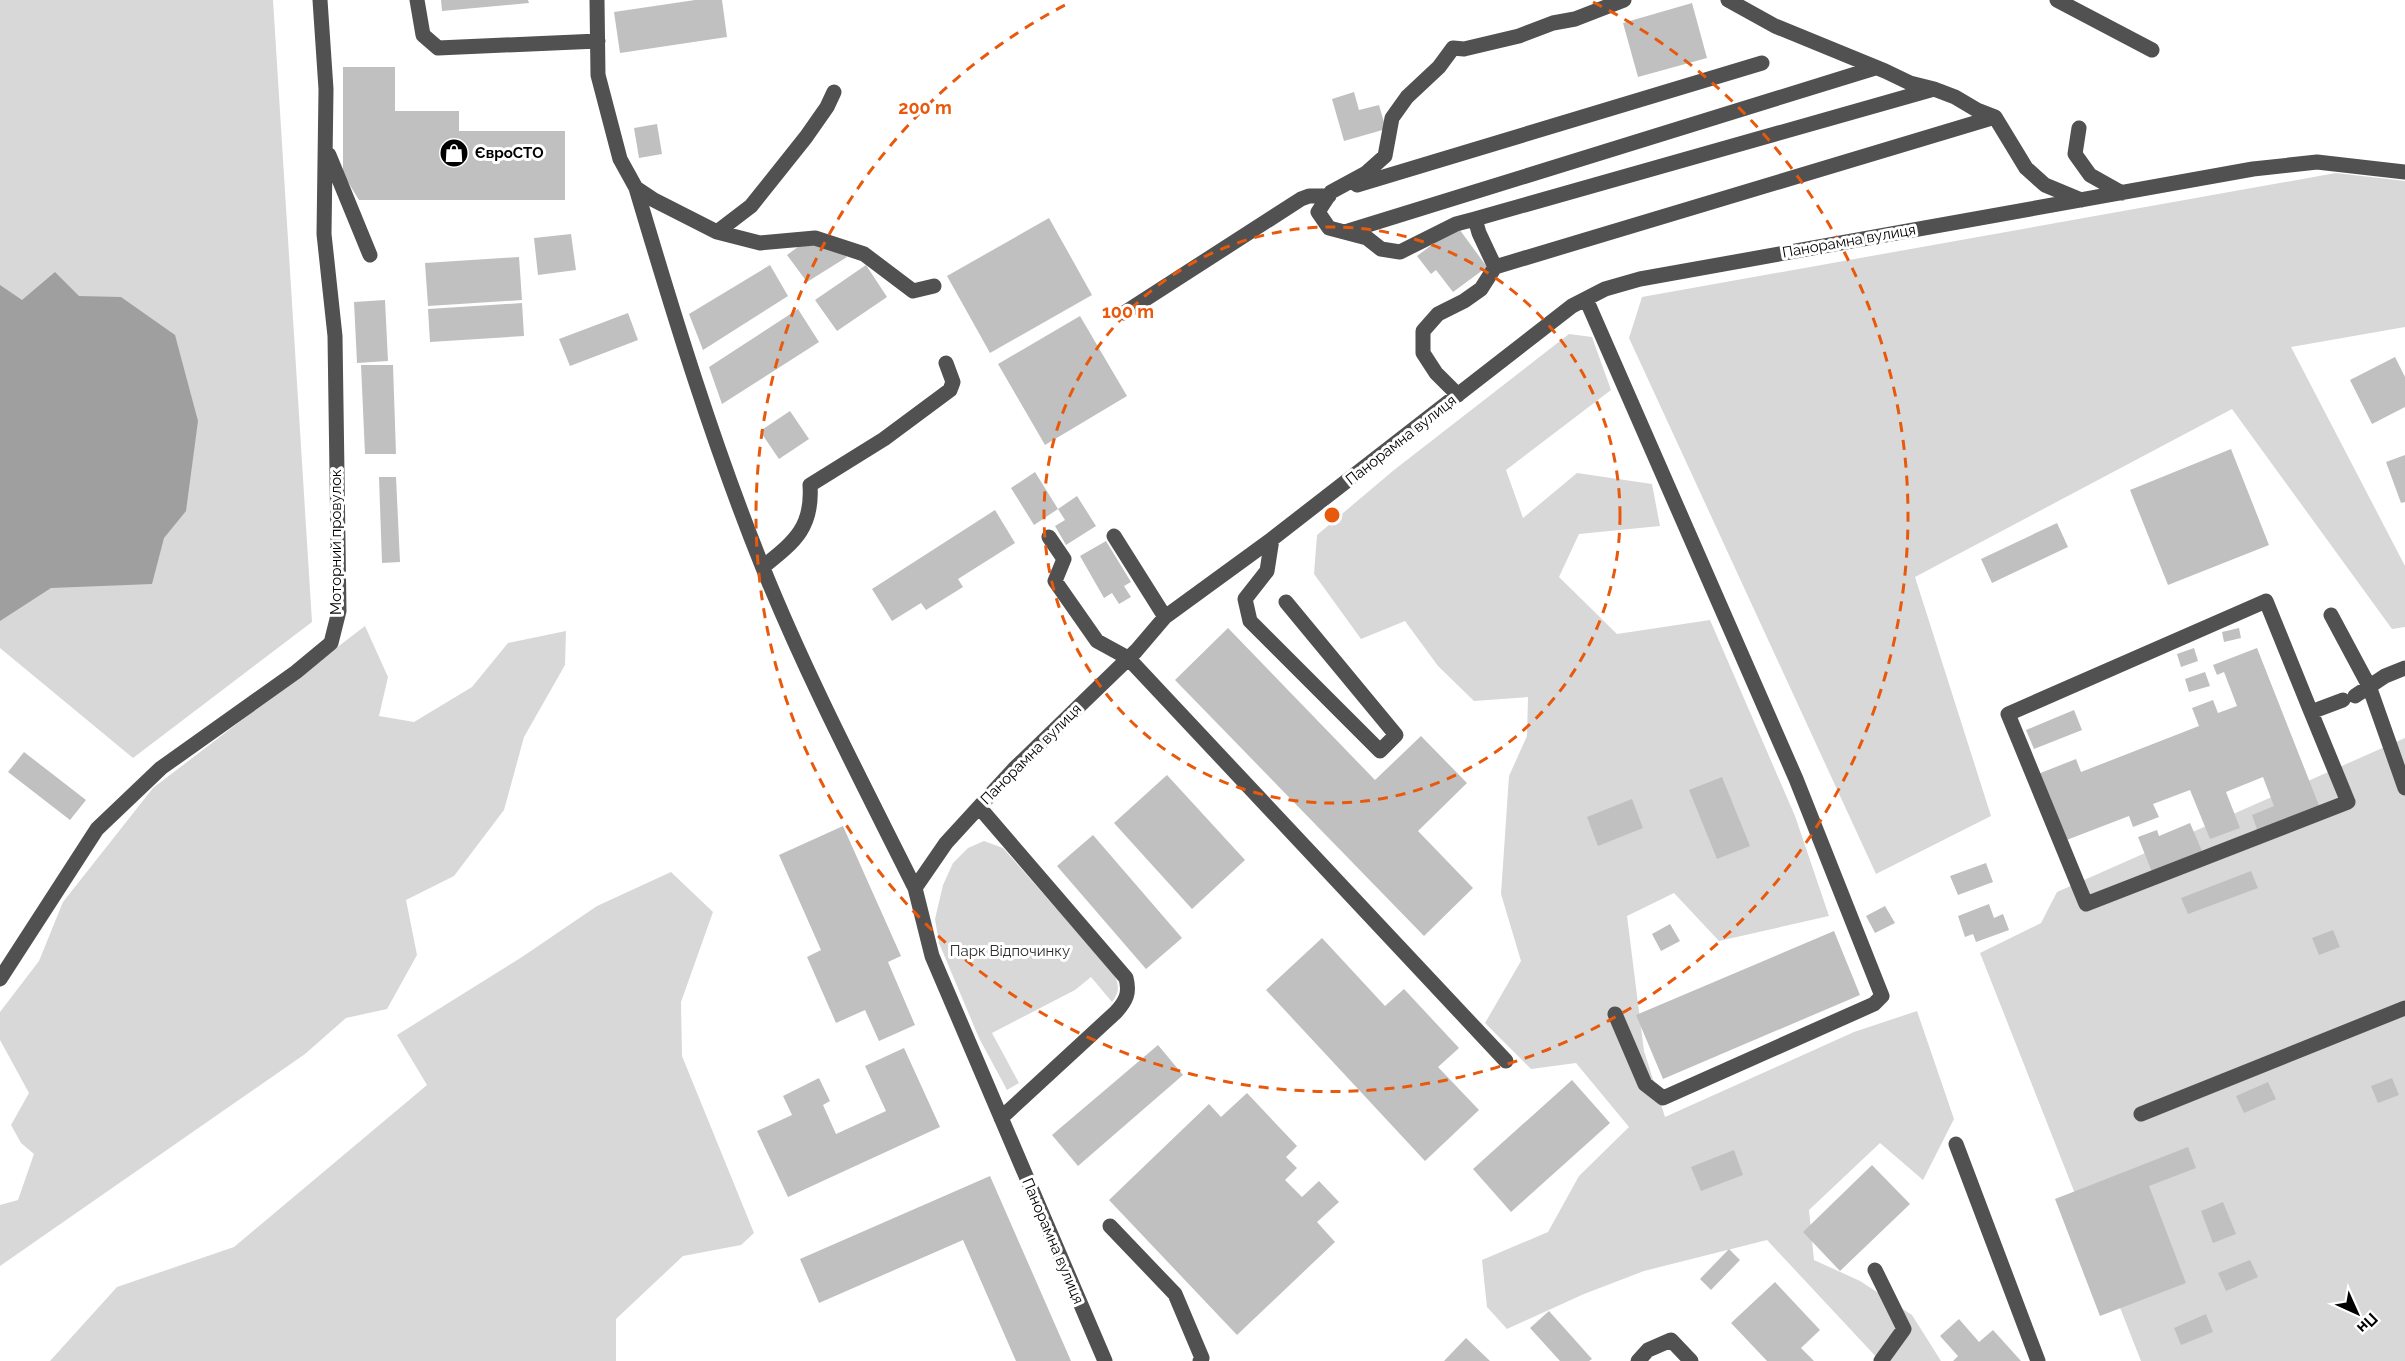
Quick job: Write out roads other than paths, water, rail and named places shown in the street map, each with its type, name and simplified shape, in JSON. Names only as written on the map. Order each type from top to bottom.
[{"type":"street","name":"Моторний провулок","points":[[0,979],[97,829],[161,768],[296,672],[331,643],[339,611],[335,336],[324,234],[327,150],[326,89],[320,0]]},
{"type":"street","points":[[417,0],[423,34],[438,48],[598,41]]},
{"type":"street","points":[[597,0],[598,75],[620,159],[636,188],[716,441],[763,567],[815,689],[915,888]]},
{"type":"street","points":[[1624,0],[1575,19],[1553,23],[1519,36],[1464,49],[1454,48],[1439,67],[1407,97],[1392,118],[1385,156],[1366,173],[1330,194],[1318,212],[1329,228],[1367,238],[1381,249],[1400,252],[1456,224],[1934,89]]},
{"type":"street","points":[[1728,0],[1774,26],[1910,83],[1934,89],[1995,117],[2026,168],[2044,184],[2082,200]]},
{"type":"street","points":[[2057,0],[2152,50]]},
{"type":"street","points":[[1124,313],[1301,199],[1330,194],[1762,63]]},
{"type":"street","points":[[1345,232],[1875,68]]},
{"type":"street","points":[[717,231],[751,206],[806,137],[827,107],[834,92]]},
{"type":"street","points":[[1458,395],[1436,373],[1424,353],[1423,331],[1438,314],[1464,301],[1481,289],[1495,267],[1995,117]]},
{"type":"street","points":[[2079,128],[2075,154],[2090,175],[2122,193]]},
{"type":"street","points":[[327,150],[370,255]]},
{"type":"street","name":"Панорамна вулиця","points":[[1105,1361],[932,956],[915,888],[946,843],[1014,769],[1128,658],[1165,617],[1272,540],[1572,306],[1605,289],[1640,279],[2253,169],[2317,162],[2405,172]]},
{"type":"street","points":[[636,188],[654,200],[717,231],[760,243],[815,238],[864,254],[913,291],[934,286]]},
{"type":"street","points":[[1475,219],[1495,267]]},
{"type":"street","points":[[1586,299],[1797,779],[1882,996],[1874,1004],[1663,1098],[1646,1084],[1615,1014]]},
{"type":"street","points":[[763,567],[795,541],[811,503],[810,485],[884,439],[950,390],[953,382],[946,363]]},
{"type":"street","points":[[1114,536],[1165,617]]},
{"type":"street","points":[[1049,537],[1064,559],[1055,581],[1097,641],[1128,658],[1506,1061]]},
{"type":"street","points":[[1272,540],[1267,571],[1245,599],[1250,621],[1380,751],[1396,735],[1286,602]]},
{"type":"street","points":[[2266,601],[2311,712],[2348,802],[2086,904],[2008,714],[2266,601]]},
{"type":"street","points":[[2331,615],[2369,686],[2405,788]]},
{"type":"street","points":[[2311,712],[2349,698],[2385,676],[2405,668]]},
{"type":"street","points":[[979,807],[1126,978],[1128,987],[1128,995],[1116,1012],[1001,1118]]},
{"type":"street","points":[[2140,1114],[2405,1008]]},
{"type":"street","points":[[1956,1144],[2038,1361]]},
{"type":"street","points":[[1110,1226],[1174,1294],[1202,1358],[1200,1361]]},
{"type":"street","points":[[1875,1270],[1905,1329],[1881,1361]]},
{"type":"street","points":[[1638,1361],[1648,1350],[1671,1340],[1691,1361]]},
{"type":"place","name":"ЄвроСТО","points":[[454,153]]},
{"type":"park label","name":"Парк Відпочинку","points":[[1010,951]]}]
